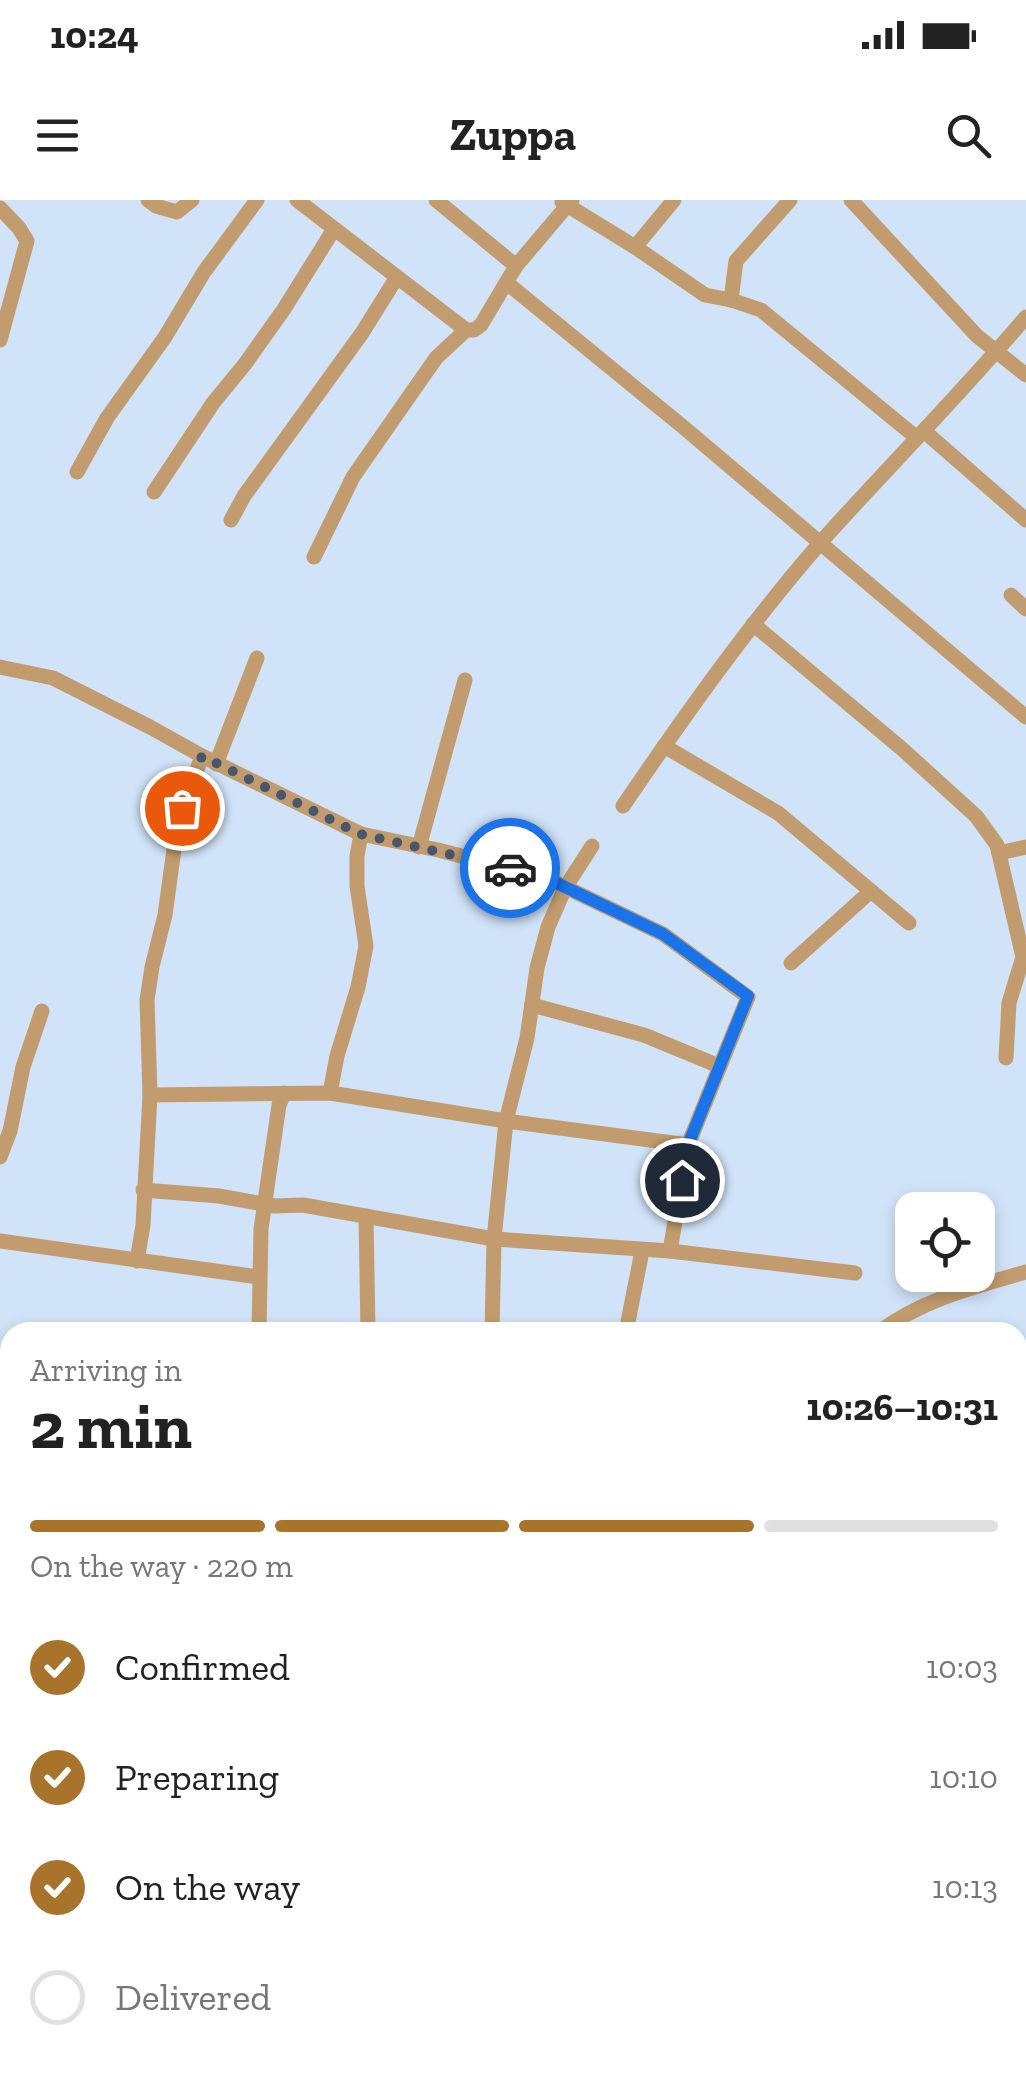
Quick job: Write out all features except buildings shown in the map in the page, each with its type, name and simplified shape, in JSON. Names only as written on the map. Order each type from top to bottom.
[{"type":"street","points":[[148,200],[177,212],[192,200]]},
{"type":"street","points":[[77,472],[107,418],[165,338],[204,272],[258,200]]},
{"type":"street","points":[[297,200],[466,330],[481,325],[516,266],[566,202],[704,295],[761,310],[1026,520]]},
{"type":"street","points":[[436,200],[516,266]]},
{"type":"street","points":[[636,247],[674,200]]},
{"type":"street","points":[[732,300],[736,261],[790,200]]},
{"type":"street","points":[[850,200],[977,336],[1026,375]]},
{"type":"street","points":[[0,208],[27,241],[0,340]]},
{"type":"street","points":[[154,492],[213,403],[284,309],[334,229]]},
{"type":"street","points":[[231,520],[244,496],[362,334],[396,277]]},
{"type":"street","points":[[507,283],[1024,712]]},
{"type":"street","points":[[624,806],[694,702],[753,624],[820,544],[1026,317]]},
{"type":"street","points":[[314,556],[353,477],[436,358],[466,330]]},
{"type":"street","points":[[1011,595],[1026,609]]},
{"type":"street","points":[[753,624],[901,748],[976,816],[998,845],[1024,956],[1009,1003],[1006,1058]]},
{"type":"street","points":[[137,1262],[143,1225],[150,1095],[147,1000],[165,916],[175,842],[182,808],[257,658]]},
{"type":"street","points":[[0,666],[53,678],[360,834],[544,877],[663,934],[748,996],[688,1145],[670,1251]]},
{"type":"street","points":[[420,846],[465,680]]},
{"type":"street","points":[[664,746],[778,813],[909,923]]},
{"type":"street","points":[[330,1093],[366,946],[357,886],[360,834]]},
{"type":"street","points":[[492,1322],[494,1239],[506,1121],[528,1038],[537,968],[548,927],[565,888],[592,846]]},
{"type":"street","points":[[1000,853],[1026,848]]},
{"type":"street","points":[[791,962],[872,891]]},
{"type":"street","points":[[532,1005],[644,1035],[719,1066]]},
{"type":"street","points":[[0,1157],[42,1011]]},
{"type":"street","points":[[259,1322],[264,1204],[284,1093]]},
{"type":"street","points":[[150,1095],[330,1093],[688,1145]]},
{"type":"street","points":[[143,1190],[219,1196],[275,1206],[303,1205],[494,1239],[670,1251],[854,1273]]},
{"type":"street","points":[[366,1216],[368,1322]]},
{"type":"street","points":[[0,1241],[258,1277]]},
{"type":"street","points":[[628,1322],[642,1251]]},
{"type":"street","points":[[893,1322],[952,1293],[1026,1272]]},
{"type":"way so far","points":[[182,808],[202,756],[360,834],[510,868]]},
{"type":"route","points":[[510,868],[544,877],[663,934],[748,996],[688,1145],[682,1180]]}]
